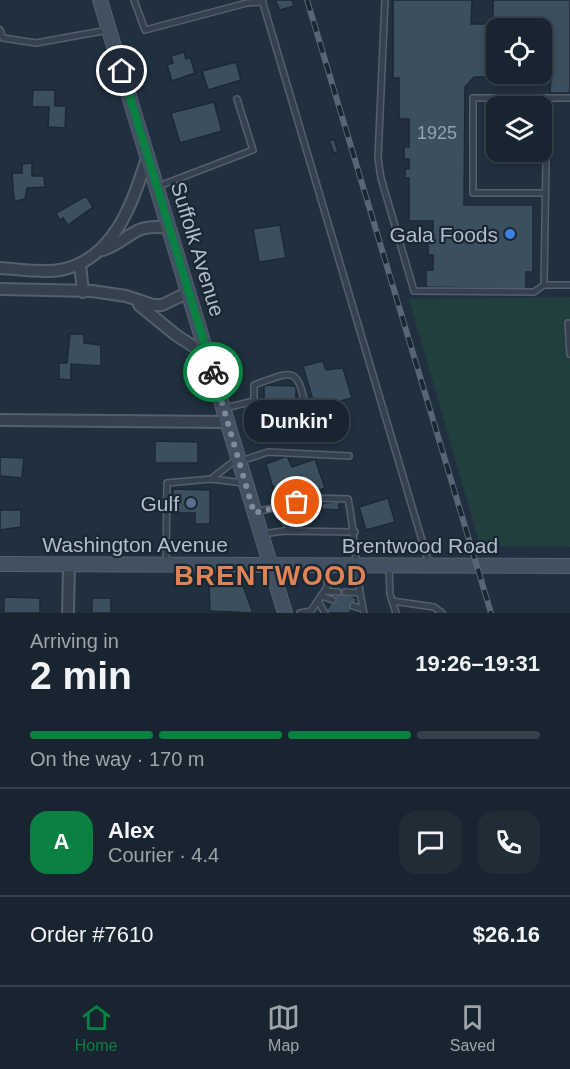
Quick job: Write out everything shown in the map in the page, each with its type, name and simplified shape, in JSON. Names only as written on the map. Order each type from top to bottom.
[{"type":"main road","name":"Suffolk Avenue","points":[[100,0],[285,613]]},
{"type":"main road","name":"Washington Avenue","points":[[0,564],[269,565]]},
{"type":"main road","name":"Brentwood Road","points":[[269,565],[570,566]]},
{"type":"street","points":[[0,268],[59,270],[80,264],[97,252],[120,225],[134,198],[148,155]]},
{"type":"street","points":[[97,252],[112,247],[134,230],[154,226],[169,228]]},
{"type":"street","points":[[80,264],[83,292]]},
{"type":"street","points":[[0,288],[92,291],[126,296],[153,305],[162,305],[189,292]]},
{"type":"street","points":[[126,296],[208,356]]},
{"type":"street","points":[[0,420],[226,415]]},
{"type":"street","points":[[68,613],[69,565]]},
{"type":"lane","points":[[135,0],[145,30],[262,1],[430,566]]},
{"type":"lane","points":[[386,0],[378,158],[381,178],[414,291],[534,291],[544,285],[570,285]]},
{"type":"lane","points":[[0,30],[3,38],[36,43],[109,29]]},
{"type":"lane","points":[[486,98],[473,98],[473,193],[545,193]]},
{"type":"lane","points":[[552,98],[570,98]]},
{"type":"lane","points":[[157,187],[253,150],[237,99]]},
{"type":"lane","points":[[544,285],[546,162]]},
{"type":"lane","points":[[568,322],[570,354]]},
{"type":"lane","points":[[286,374],[296,377],[301,383],[305,406],[298,414],[286,416],[260,413],[254,401],[254,385],[286,374]]},
{"type":"lane","points":[[226,415],[254,401]]},
{"type":"lane","points":[[211,479],[239,460],[268,452],[350,456]]},
{"type":"lane","points":[[166,565],[167,483],[211,479],[246,484]]},
{"type":"lane","points":[[254,513],[313,498],[348,499],[355,532],[356,566],[364,611]]},
{"type":"lane","points":[[281,507],[289,531]]},
{"type":"lane","points":[[261,534],[289,531],[355,532]]},
{"type":"lane","points":[[300,613],[315,610],[325,591],[328,566]]},
{"type":"lane","points":[[389,566],[392,601],[396,613]]},
{"type":"lane","points":[[325,591],[338,592]]},
{"type":"lane","points":[[345,592],[360,593]]},
{"type":"lane","points":[[319,599],[333,600]]},
{"type":"lane","points":[[319,599],[325,613]]},
{"type":"lane","points":[[392,601],[434,607],[442,613]]},
{"type":"lane","points":[[353,606],[364,611]]},
{"type":"green space","points":[[570,297],[570,547],[480,546],[409,299]]},
{"type":"building","points":[[275,0],[292,0],[294,6],[280,10]]},
{"type":"building","points":[[393,0],[472,0],[471,24],[486,24],[486,77],[474,77],[465,87],[464,205],[533,205],[533,272],[526,272],[526,289],[426,287],[426,270],[433,270],[433,255],[428,255],[428,230],[433,230],[433,221],[409,221],[409,178],[405,178],[405,169],[409,169],[409,159],[404,159],[404,147],[409,147],[409,119],[399,119],[399,78],[393,78]]},
{"type":"building","points":[[493,0],[570,0],[570,93],[550,93],[552,18],[493,18]]},
{"type":"building","points":[[184,52],[186,59],[190,57],[195,73],[172,81],[167,65],[173,63],[171,56]]},
{"type":"building","points":[[236,62],[241,80],[208,90],[202,71]]},
{"type":"building","points":[[33,90],[55,90],[55,106],[66,106],[65,128],[48,127],[49,107],[32,107]]},
{"type":"building","points":[[214,102],[222,131],[180,143],[171,113]]},
{"type":"building","points":[[334,139],[338,152],[334,153],[329,141]]},
{"type":"building","points":[[32,163],[32,176],[44,176],[45,187],[27,188],[25,199],[16,201],[12,173],[22,173],[22,164]]},
{"type":"building","points":[[86,196],[93,207],[68,225],[63,218],[60,221],[56,213]]},
{"type":"building","points":[[280,225],[286,258],[259,262],[253,229]]},
{"type":"building","points":[[70,334],[84,334],[84,343],[101,345],[101,366],[71,364],[71,380],[59,379],[59,363],[67,363]]},
{"type":"building","points":[[323,361],[326,370],[343,368],[352,398],[340,401],[343,412],[316,411],[303,366]]},
{"type":"building","points":[[264,385],[296,387],[296,401],[264,402]]},
{"type":"building","points":[[308,421],[324,421],[324,430],[308,429]]},
{"type":"building","points":[[155,441],[198,442],[198,463],[155,463]]},
{"type":"building","points":[[287,456],[292,467],[315,459],[325,488],[312,493],[294,493],[290,481],[273,488],[266,464]]},
{"type":"building","points":[[0,457],[24,458],[22,478],[0,476]]},
{"type":"building","points":[[173,489],[210,490],[210,524],[195,524],[195,513],[173,513]]},
{"type":"building","points":[[388,498],[395,522],[366,530],[359,507]]},
{"type":"building","points":[[308,501],[309,507],[316,506],[319,517],[296,523],[289,513],[292,512],[290,506]]},
{"type":"building","points":[[339,502],[339,510],[322,509],[322,503]]},
{"type":"building","points":[[0,510],[21,510],[21,527],[0,530]]},
{"type":"building","points":[[209,586],[243,586],[253,613],[210,611]]},
{"type":"building","points":[[339,589],[357,599],[349,613],[325,613]]},
{"type":"building","points":[[4,597],[40,598],[40,613],[4,613]]},
{"type":"building","points":[[92,598],[111,598],[111,613],[92,613]]},
{"type":"railway","points":[[307,0],[491,613]]},
{"type":"way so far","points":[[213,372],[254,513],[297,502]]},
{"type":"place","name":"Gala Foods","points":[[510,234]]},
{"type":"place","name":"Dunkin'","points":[[297,502]]},
{"type":"place","name":"Gulf","points":[[191,503]]},
{"type":"district","name":"BRENTWOOD","points":[[271,576]]},
{"type":"route","points":[[122,71],[213,372]]}]
